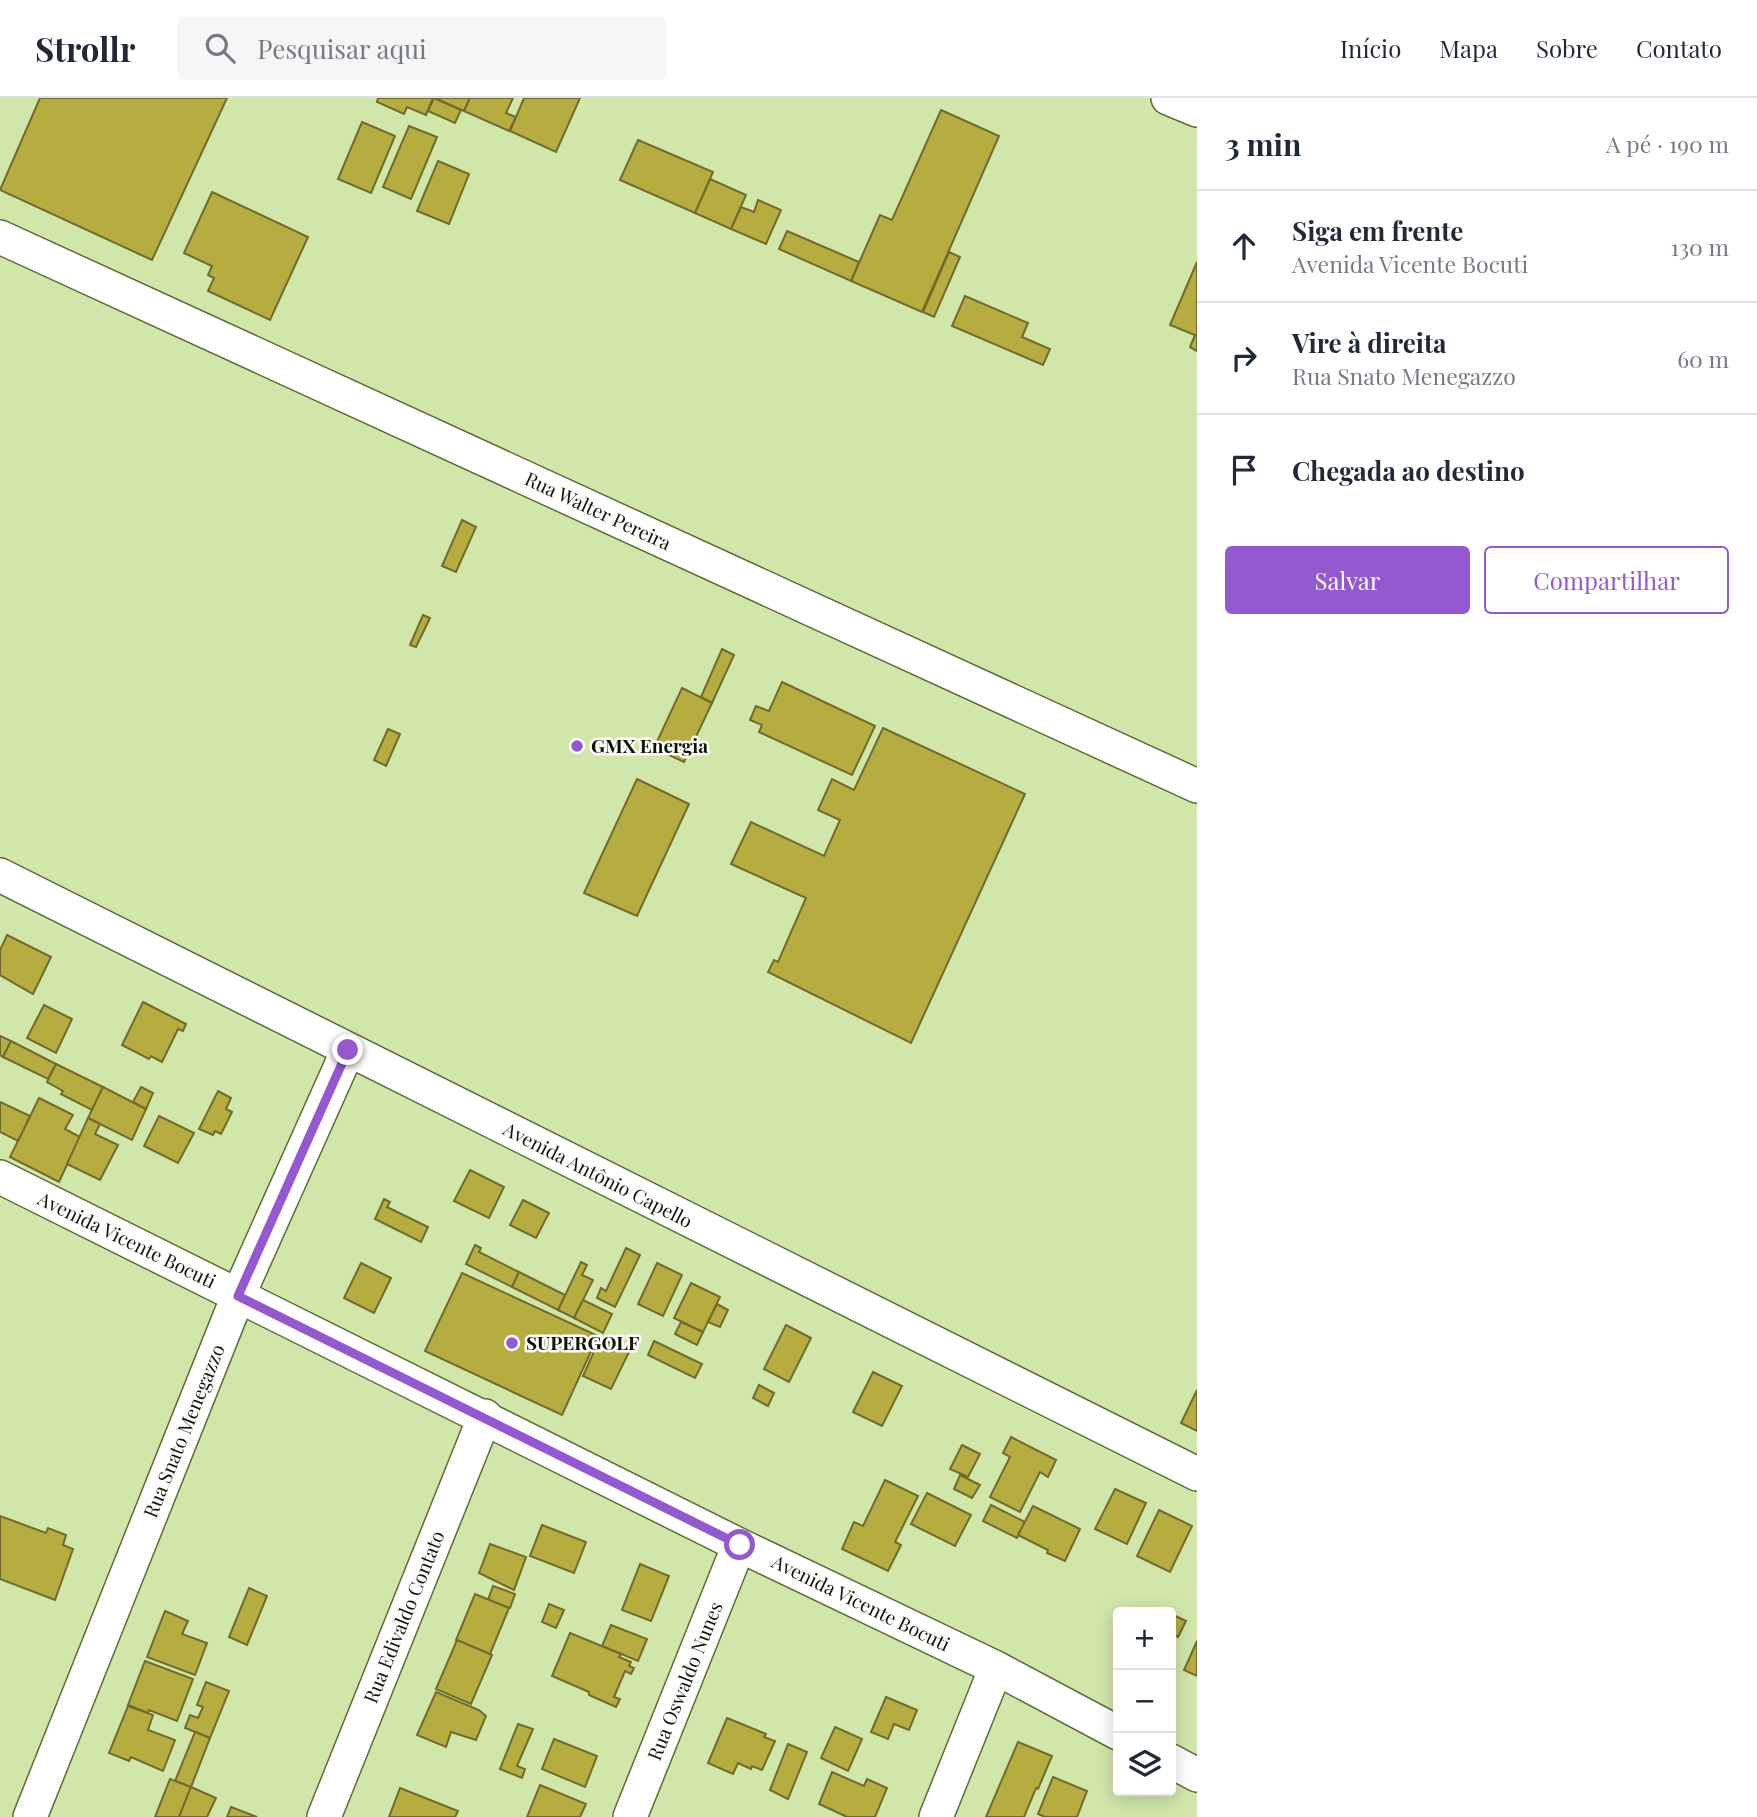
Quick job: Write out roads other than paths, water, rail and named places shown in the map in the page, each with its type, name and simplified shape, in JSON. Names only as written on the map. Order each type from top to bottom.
[{"type":"street","points":[[1168,98],[1197,110]]},
{"type":"street","name":"Rua Walter Pereira","points":[[0,237],[1197,786]]},
{"type":"street","name":"Avenida Antônio Capello","points":[[0,875],[1197,1474]]},
{"type":"street","name":"Rua Snato Menegazzo","points":[[30,1817],[238,1296],[348,1050]]},
{"type":"street","name":"Avenida Vicente Bocuti","points":[[0,1177],[740,1545],[996,1668],[1113,1730]]},
{"type":"street","name":"Rua Edivaldo Contato","points":[[324,1817],[485,1416]]},
{"type":"street","name":"Rua Oswaldo Nunes","points":[[630,1817],[740,1545]]},
{"type":"street","points":[[936,1817],[996,1668]]},
{"type":"street","points":[[1176,1764],[1197,1775]]},
{"type":"place","name":"GMX Energia","points":[[577,746]]},
{"type":"place","name":"SUPERGOLF","points":[[512,1343]]}]
